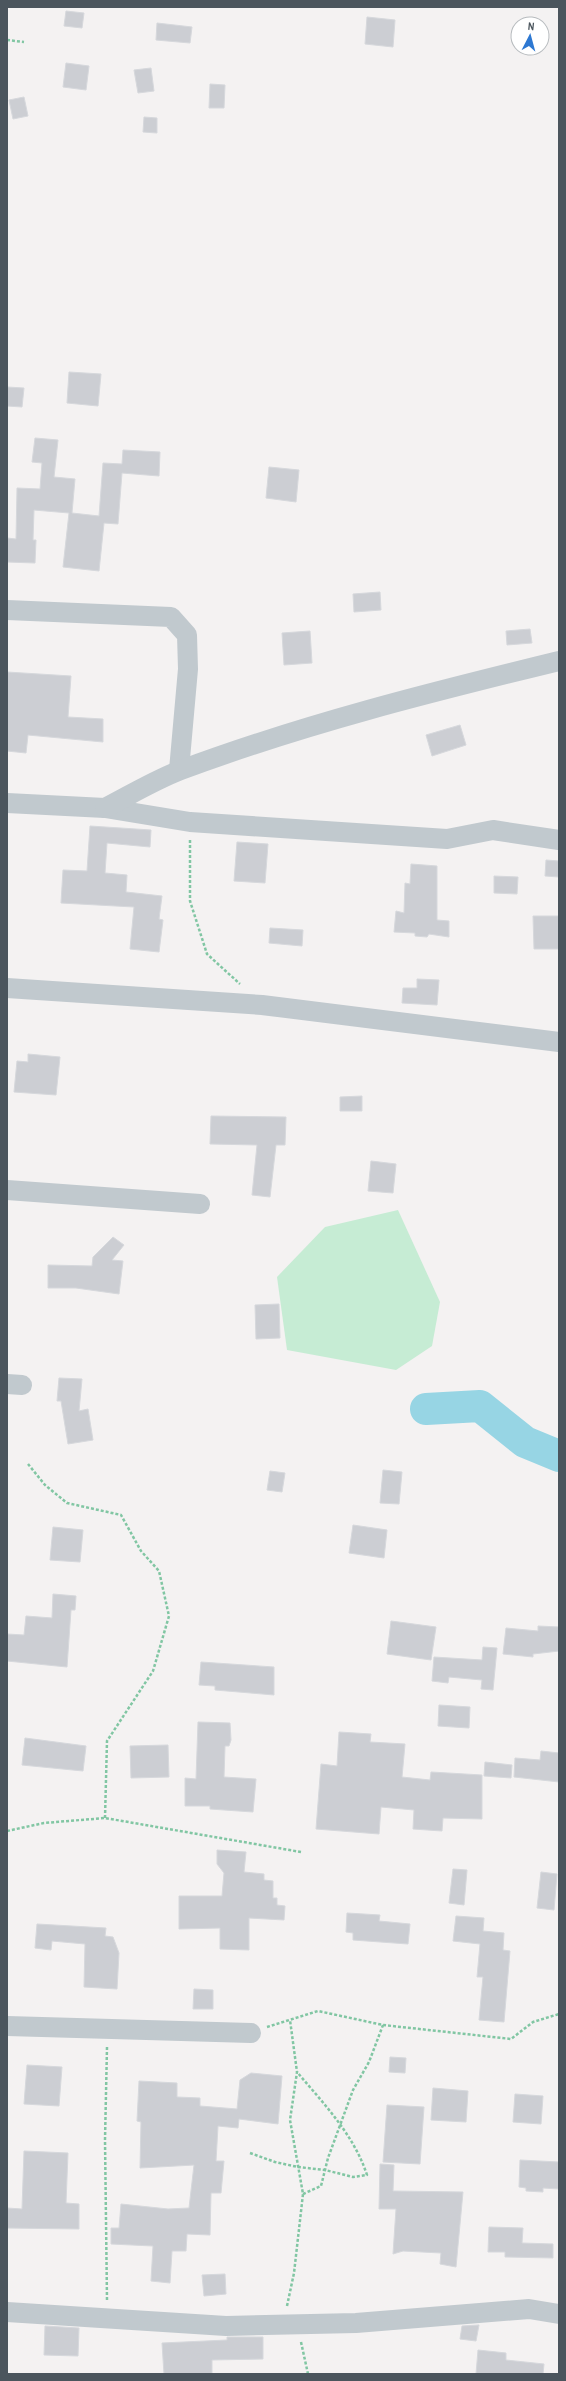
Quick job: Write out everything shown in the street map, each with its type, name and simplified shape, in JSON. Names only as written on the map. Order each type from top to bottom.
[{"type":"street","points":[[7,610],[171,617],[187,635],[188,669],[179,770]]},
{"type":"street","points":[[105,808],[179,770],[415,696],[559,661]]},
{"type":"street","points":[[7,803],[105,808],[190,822],[447,839],[494,830],[559,840]]},
{"type":"street","points":[[7,988],[262,1005],[559,1042]]},
{"type":"street","points":[[7,1190],[200,1204]]},
{"type":"street","points":[[7,2026],[251,2033]]},
{"type":"street","points":[[7,2312],[226,2326],[356,2323],[529,2309],[559,2314]]},
{"type":"path","points":[[7,40],[24,42]]},
{"type":"path","points":[[190,822],[190,901],[207,954],[262,1005]]},
{"type":"path","points":[[28,1464],[45,1485],[67,1503],[121,1515],[141,1551],[159,1571],[169,1616],[153,1671],[107,1741],[105,1818]]},
{"type":"path","points":[[7,1831],[44,1824],[105,1818],[301,1852]]},
{"type":"path","points":[[251,2033],[318,2011],[383,2025],[511,2039],[533,2022],[559,2014]]},
{"type":"path","points":[[290,2020],[297,2072],[290,2120],[303,2194],[290,2324],[308,2374]]},
{"type":"path","points":[[303,2194],[321,2186],[325,2170],[353,2090],[369,2062],[383,2025]]},
{"type":"path","points":[[107,2029],[105,2140],[107,2318]]},
{"type":"path","points":[[250,2153],[275,2162],[298,2167],[325,2170],[353,2178],[367,2175],[362,2160],[341,2124],[297,2072]]},
{"type":"green space","points":[[398,1210],[440,1302],[432,1346],[396,1370],[287,1350],[277,1277],[325,1227]]},
{"type":"building","points":[[66,11],[84,13],[82,28],[64,26]]},
{"type":"building","points":[[367,17],[395,20],[393,47],[365,44]]},
{"type":"building","points":[[157,23],[192,27],[190,43],[156,40]]},
{"type":"building","points":[[66,63],[89,66],[86,90],[63,87]]},
{"type":"building","points":[[151,68],[154,91],[138,93],[134,70]]},
{"type":"building","points":[[210,84],[225,85],[224,108],[209,108]]},
{"type":"building","points":[[24,97],[28,116],[13,119],[9,100]]},
{"type":"building","points":[[144,117],[157,118],[157,133],[143,132]]},
{"type":"building","points":[[69,372],[101,374],[98,406],[67,403]]},
{"type":"building","points":[[7,387],[24,388],[22,407],[7,406]]},
{"type":"building","points":[[35,438],[58,440],[54,477],[75,479],[72,513],[99,516],[103,463],[122,464],[123,450],[160,452],[159,476],[122,473],[118,524],[104,523],[99,571],[63,567],[69,513],[34,510],[33,540],[36,540],[35,563],[7,562],[7,538],[16,539],[17,488],[40,489],[42,463],[32,462]]},
{"type":"building","points":[[269,467],[299,470],[296,502],[266,498]]},
{"type":"building","points":[[380,592],[381,610],[354,612],[353,594]]},
{"type":"building","points":[[530,629],[532,643],[507,645],[506,631]]},
{"type":"building","points":[[310,631],[312,663],[284,665],[282,633]]},
{"type":"building","points":[[7,672],[71,676],[68,717],[103,719],[103,742],[28,735],[26,753],[7,751]]},
{"type":"building","points":[[460,725],[466,745],[432,756],[426,735]]},
{"type":"building","points":[[90,826],[151,830],[150,847],[107,843],[105,873],[127,875],[126,892],[162,896],[159,919],[163,920],[159,952],[130,949],[134,907],[61,903],[63,870],[87,871]]},
{"type":"building","points":[[237,842],[268,844],[265,883],[234,881]]},
{"type":"building","points":[[546,860],[559,861],[559,877],[545,876]]},
{"type":"building","points":[[411,864],[437,866],[437,920],[449,921],[449,937],[429,934],[427,937],[415,936],[415,933],[394,932],[396,911],[404,913],[405,883],[410,884]]},
{"type":"building","points":[[494,876],[518,877],[517,894],[494,893]]},
{"type":"building","points":[[533,916],[559,916],[559,949],[534,949]]},
{"type":"building","points":[[270,928],[303,930],[302,946],[269,943]]},
{"type":"building","points":[[417,979],[439,980],[437,1005],[402,1003],[403,988],[417,988]]},
{"type":"building","points":[[28,1054],[60,1057],[56,1095],[14,1092],[17,1061],[28,1062]]},
{"type":"building","points":[[362,1096],[362,1111],[340,1111],[340,1097]]},
{"type":"building","points":[[211,1116],[286,1117],[285,1145],[276,1145],[270,1197],[252,1195],[257,1145],[210,1144]]},
{"type":"building","points":[[371,1161],[396,1164],[393,1193],[368,1191]]},
{"type":"building","points":[[113,1237],[124,1245],[112,1260],[123,1261],[119,1294],[76,1288],[48,1288],[48,1265],[92,1266],[93,1257]]},
{"type":"building","points":[[279,1304],[280,1338],[256,1339],[255,1305]]},
{"type":"building","points":[[59,1378],[82,1379],[79,1411],[88,1409],[93,1440],[68,1444],[61,1401],[57,1401]]},
{"type":"building","points":[[383,1470],[402,1472],[399,1504],[380,1503]]},
{"type":"building","points":[[270,1471],[285,1473],[282,1492],[267,1490]]},
{"type":"building","points":[[353,1525],[387,1530],[384,1558],[349,1553]]},
{"type":"building","points":[[53,1527],[83,1530],[80,1562],[50,1560]]},
{"type":"building","points":[[53,1594],[76,1596],[75,1610],[71,1610],[67,1667],[7,1661],[7,1634],[24,1635],[26,1616],[52,1618]]},
{"type":"building","points":[[391,1621],[436,1627],[431,1660],[387,1654]]},
{"type":"building","points":[[538,1626],[559,1627],[559,1651],[533,1654],[533,1657],[503,1654],[506,1628],[538,1631]]},
{"type":"building","points":[[483,1647],[497,1648],[493,1690],[481,1689],[482,1680],[449,1677],[448,1683],[432,1681],[434,1657],[482,1660]]},
{"type":"building","points":[[201,1662],[274,1667],[274,1695],[215,1690],[215,1686],[199,1685]]},
{"type":"building","points":[[439,1705],[470,1707],[469,1728],[438,1726]]},
{"type":"building","points":[[198,1722],[230,1723],[231,1740],[229,1746],[225,1746],[224,1777],[256,1779],[253,1812],[210,1809],[210,1806],[185,1806],[185,1778],[196,1779]]},
{"type":"building","points":[[339,1732],[371,1734],[370,1742],[405,1744],[402,1777],[430,1780],[431,1772],[482,1775],[482,1819],[443,1818],[442,1831],[413,1829],[414,1810],[381,1807],[379,1834],[316,1829],[321,1764],[337,1766]]},
{"type":"building","points":[[25,1738],[86,1746],[83,1771],[22,1765]]},
{"type":"building","points":[[168,1745],[169,1777],[131,1778],[130,1746]]},
{"type":"building","points":[[541,1751],[559,1753],[559,1782],[514,1777],[515,1758],[540,1760]]},
{"type":"building","points":[[485,1762],[512,1765],[511,1778],[484,1776]]},
{"type":"building","points":[[217,1850],[246,1852],[244,1872],[264,1874],[264,1880],[273,1881],[273,1898],[277,1898],[277,1905],[285,1906],[284,1920],[249,1918],[249,1950],[220,1949],[220,1928],[179,1929],[179,1896],[222,1896],[224,1873],[217,1864]]},
{"type":"building","points":[[453,1869],[467,1870],[464,1905],[449,1903]]},
{"type":"building","points":[[541,1872],[557,1874],[554,1910],[537,1908]]},
{"type":"building","points":[[347,1913],[380,1915],[379,1921],[410,1924],[408,1944],[353,1940],[353,1933],[346,1932]]},
{"type":"building","points":[[456,1916],[484,1918],[483,1931],[504,1933],[503,1950],[510,1951],[504,2022],[479,2020],[483,1977],[477,1977],[480,1944],[453,1941]]},
{"type":"building","points":[[37,1924],[106,1928],[105,1936],[113,1937],[119,1953],[117,1989],[84,1987],[85,1944],[52,1941],[51,1950],[35,1948]]},
{"type":"building","points":[[194,1989],[213,1990],[213,2009],[193,2009]]},
{"type":"building","points":[[390,2057],[406,2058],[405,2073],[389,2072]]},
{"type":"building","points":[[27,2065],[62,2067],[59,2106],[24,2104]]},
{"type":"building","points":[[251,2073],[282,2076],[278,2124],[239,2119],[238,2128],[218,2126],[216,2161],[224,2161],[221,2193],[211,2193],[210,2235],[187,2234],[186,2251],[172,2251],[170,2283],[151,2281],[153,2246],[111,2244],[111,2228],[119,2228],[121,2204],[168,2209],[189,2208],[194,2165],[140,2168],[141,2122],[137,2121],[139,2081],[177,2083],[177,2097],[200,2098],[200,2106],[237,2109],[240,2080]]},
{"type":"building","points":[[433,2088],[468,2091],[466,2122],[431,2120]]},
{"type":"building","points":[[515,2094],[543,2096],[541,2124],[513,2122]]},
{"type":"building","points":[[387,2105],[424,2107],[420,2164],[383,2162]]},
{"type":"building","points":[[24,2151],[68,2153],[66,2203],[79,2204],[79,2229],[7,2228],[7,2208],[22,2209]]},
{"type":"building","points":[[520,2160],[559,2162],[559,2189],[543,2188],[543,2192],[526,2191],[526,2188],[519,2187]]},
{"type":"building","points":[[380,2164],[394,2165],[393,2191],[463,2192],[456,2267],[440,2264],[441,2253],[403,2251],[393,2254],[396,2209],[379,2209]]},
{"type":"building","points":[[489,2227],[523,2228],[522,2243],[553,2244],[553,2258],[505,2257],[505,2252],[488,2252]]},
{"type":"building","points":[[225,2274],[226,2294],[204,2296],[202,2275]]},
{"type":"building","points":[[479,2325],[476,2341],[460,2339],[462,2326]]},
{"type":"building","points":[[45,2326],[79,2328],[78,2356],[44,2355]]},
{"type":"building","points":[[227,2337],[263,2337],[263,2359],[212,2360],[212,2374],[164,2374],[162,2343],[227,2340]]},
{"type":"building","points":[[478,2350],[506,2353],[506,2360],[544,2364],[543,2374],[476,2374]]},
{"type":"waterway","points":[[426,1409],[480,1406],[525,1442],[559,1456]]}]
